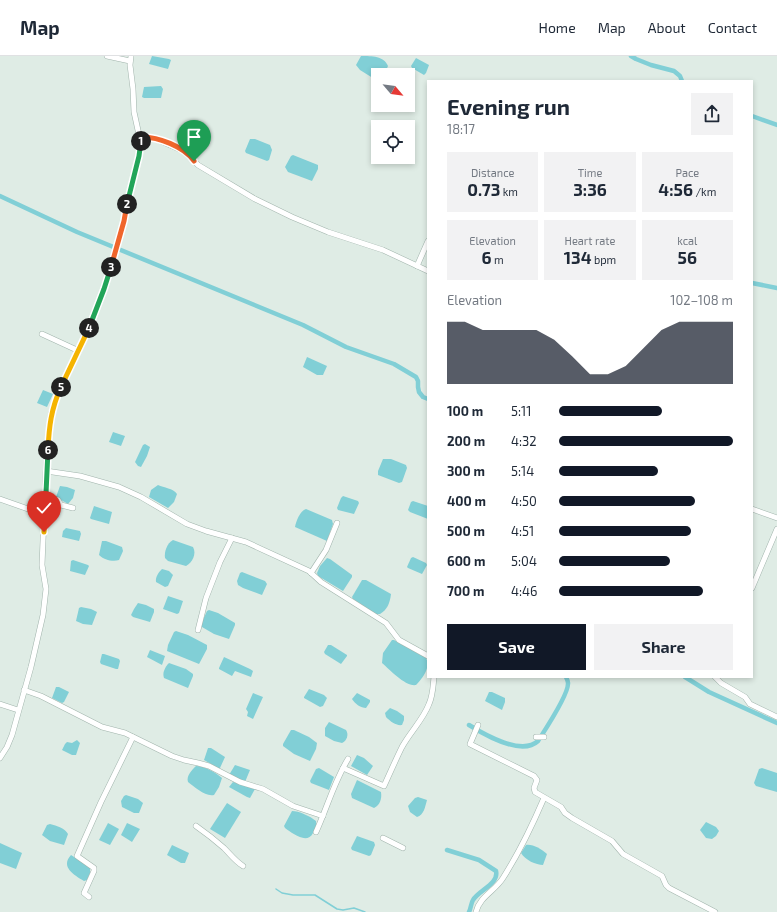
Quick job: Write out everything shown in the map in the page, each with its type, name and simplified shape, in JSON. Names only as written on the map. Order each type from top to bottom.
[{"type":"street","points":[[0,758],[7,747],[31,667],[43,615],[46,589],[42,565],[46,471],[51,414],[104,289],[118,242],[141,144],[134,112],[130,58],[106,56]]},
{"type":"street","points":[[140,137],[154,138],[186,152],[198,165],[255,199],[292,217],[328,232],[383,250],[427,271]]},
{"type":"street","points":[[417,266],[427,243]]},
{"type":"street","points":[[42,334],[79,351]]},
{"type":"street","points":[[46,471],[80,476],[118,486],[140,496],[187,524],[253,545],[311,572],[321,582],[386,623],[399,640],[427,655]]},
{"type":"street","points":[[45,497],[58,500],[62,505],[73,508]]},
{"type":"street","points":[[0,499],[45,514]]},
{"type":"street","points":[[753,509],[777,518]]},
{"type":"street","points":[[311,572],[326,550],[337,523]]},
{"type":"street","points":[[753,586],[777,529]]},
{"type":"street","points":[[198,630],[206,598],[220,562],[232,538]]},
{"type":"street","points":[[343,768],[384,786],[412,730],[423,717],[429,704],[434,678]]},
{"type":"street","points":[[716,678],[721,683],[746,697],[748,703],[777,716]]},
{"type":"street","points":[[24,690],[41,696],[98,726],[126,733],[184,760],[209,766],[240,782],[263,789],[293,806],[323,816]]},
{"type":"street","points":[[0,704],[18,710]]},
{"type":"street","points":[[478,725],[470,744],[534,776],[537,782],[534,790],[544,798],[561,806],[565,813],[572,818],[612,841],[623,854],[662,876],[669,888],[715,912]]},
{"type":"street","points":[[89,897],[84,893],[94,868],[77,856],[101,802],[133,737]]},
{"type":"street","points":[[536,737],[544,737]]},
{"type":"street","points":[[316,832],[335,784],[348,759]]},
{"type":"street","points":[[476,912],[479,902],[502,879],[529,832],[544,798]]},
{"type":"street","points":[[196,826],[209,835],[224,848],[236,862],[243,866]]},
{"type":"street","points":[[383,838],[403,848]]},
{"type":"water","points":[[152,56],[171,60],[168,69],[149,64]]},
{"type":"water","points":[[361,56],[381,58],[388,66],[387,68],[371,68],[371,77],[360,70],[356,65]]},
{"type":"water","points":[[416,58],[429,65],[424,75],[411,66]]},
{"type":"water","points":[[161,86],[163,89],[161,98],[142,97],[144,87]]},
{"type":"water","points":[[250,139],[255,139],[270,145],[272,150],[269,160],[267,161],[246,153],[245,151]]},
{"type":"water","points":[[293,155],[318,165],[318,169],[312,181],[288,172],[285,167]]},
{"type":"water","points":[[307,357],[327,366],[323,375],[317,375],[303,367]]},
{"type":"water","points":[[43,390],[53,394],[47,407],[37,403]]},
{"type":"water","points":[[113,432],[125,436],[121,446],[109,442]]},
{"type":"water","points":[[145,444],[150,447],[141,467],[135,462],[143,445]]},
{"type":"water","points":[[383,459],[391,459],[406,465],[407,468],[402,482],[399,483],[378,475]]},
{"type":"water","points":[[158,485],[171,489],[177,494],[174,502],[168,508],[149,497],[151,490]]},
{"type":"water","points":[[60,486],[75,490],[73,498],[68,504],[56,497]]},
{"type":"water","points":[[343,496],[358,501],[359,503],[354,514],[338,510],[337,508]]},
{"type":"water","points":[[413,501],[427,506],[427,519],[408,510],[411,502]]},
{"type":"water","points":[[94,506],[112,512],[109,524],[90,518]]},
{"type":"water","points":[[306,509],[332,520],[333,524],[327,541],[295,527],[300,514]]},
{"type":"water","points":[[66,528],[80,531],[81,534],[79,541],[62,537],[63,531]]},
{"type":"water","points":[[173,540],[193,547],[193,558],[186,566],[168,561],[165,558],[166,548]]},
{"type":"water","points":[[102,541],[122,547],[123,551],[119,560],[109,560],[99,555]]},
{"type":"water","points":[[413,557],[426,563],[427,565],[422,574],[407,567],[411,558]]},
{"type":"water","points":[[327,558],[352,575],[343,591],[318,576],[317,573],[320,566]]},
{"type":"water","points":[[73,560],[89,566],[85,575],[70,571],[71,561]]},
{"type":"water","points":[[162,569],[169,571],[173,575],[168,586],[165,587],[156,582],[157,576]]},
{"type":"water","points":[[242,572],[265,581],[267,584],[262,595],[238,585],[237,581],[240,573]]},
{"type":"water","points":[[362,580],[366,580],[391,594],[388,606],[380,614],[376,614],[353,599],[352,597]]},
{"type":"water","points":[[168,596],[183,601],[179,613],[177,614],[163,609]]},
{"type":"water","points":[[138,603],[154,609],[150,622],[131,615]]},
{"type":"water","points":[[81,607],[97,612],[92,625],[83,624],[76,621],[79,608]]},
{"type":"water","points":[[209,610],[218,613],[235,623],[229,639],[214,634],[202,627],[202,622],[207,611]]},
{"type":"water","points":[[176,631],[188,635],[207,645],[207,649],[199,664],[167,651],[168,645],[174,632]]},
{"type":"water","points":[[392,640],[394,640],[426,658],[427,669],[424,676],[416,685],[403,681],[382,663],[383,653]]},
{"type":"water","points":[[328,645],[331,645],[347,655],[341,664],[325,654],[324,652]]},
{"type":"water","points":[[150,650],[165,656],[162,665],[147,657]]},
{"type":"water","points":[[102,654],[119,659],[118,669],[101,664]]},
{"type":"water","points":[[224,657],[253,671],[251,677],[235,671],[232,676],[219,669]]},
{"type":"water","points":[[169,663],[186,669],[193,674],[188,688],[164,678],[164,670]]},
{"type":"water","points":[[56,687],[69,692],[62,703],[52,698]]},
{"type":"water","points":[[309,689],[324,695],[327,698],[323,706],[320,707],[304,698]]},
{"type":"water","points":[[489,692],[505,698],[502,710],[485,701]]},
{"type":"water","points":[[253,693],[263,697],[253,719],[247,716],[248,712],[246,709]]},
{"type":"water","points":[[357,693],[370,700],[366,708],[358,705],[352,699]]},
{"type":"water","points":[[390,708],[404,716],[402,725],[391,722],[386,717],[385,713]]},
{"type":"water","points":[[329,722],[346,730],[347,735],[344,742],[334,741],[325,736],[325,728]]},
{"type":"water","points":[[291,730],[309,737],[317,743],[316,749],[310,761],[294,754],[283,746]]},
{"type":"water","points":[[77,740],[80,743],[76,755],[72,755],[62,750],[67,742],[72,743]]},
{"type":"water","points":[[208,748],[211,748],[225,757],[220,768],[204,760]]},
{"type":"water","points":[[357,755],[364,758],[373,766],[367,775],[351,766]]},
{"type":"water","points":[[235,765],[250,770],[245,782],[229,775]]},
{"type":"water","points":[[196,766],[209,770],[222,778],[214,795],[207,795],[188,782],[191,771]]},
{"type":"water","points":[[319,768],[334,777],[329,790],[311,783],[310,781],[316,769]]},
{"type":"water","points":[[762,768],[777,773],[777,792],[756,786],[754,783],[759,769]]},
{"type":"water","points":[[357,780],[381,792],[380,802],[376,807],[374,808],[352,798],[351,794]]},
{"type":"water","points":[[233,782],[255,789],[250,798],[229,787]]},
{"type":"water","points":[[126,795],[138,799],[143,803],[139,813],[134,813],[122,807],[121,801]]},
{"type":"water","points":[[418,797],[427,800],[423,813],[417,817],[410,812],[408,806],[415,798]]},
{"type":"water","points":[[227,803],[241,812],[225,838],[210,829]]},
{"type":"water","points":[[292,811],[304,814],[316,821],[313,833],[307,838],[299,837],[285,828],[284,826]]},
{"type":"water","points":[[706,822],[716,827],[719,831],[712,839],[706,838],[700,830]]},
{"type":"water","points":[[108,823],[119,829],[110,845],[99,840]]},
{"type":"water","points":[[127,823],[140,829],[132,842],[121,835]]},
{"type":"water","points":[[50,824],[67,832],[68,834],[64,845],[50,841],[42,835],[47,825]]},
{"type":"water","points":[[357,836],[374,842],[375,845],[371,855],[369,856],[352,850],[351,848]]},
{"type":"water","points":[[0,843],[22,853],[16,869],[0,863]]},
{"type":"water","points":[[172,845],[189,853],[185,863],[181,863],[167,855]]},
{"type":"water","points":[[526,845],[537,847],[547,854],[543,865],[531,862],[523,856],[521,853]]},
{"type":"water","points":[[71,855],[90,867],[90,873],[87,880],[84,881],[76,876],[68,867],[68,859]]},
{"type":"waterway","points":[[631,56],[651,65],[674,71],[680,76],[682,80]]},
{"type":"waterway","points":[[753,116],[777,125]]},
{"type":"waterway","points":[[0,196],[77,232],[303,325],[346,347],[394,364],[416,377],[419,392],[423,397],[427,399]]},
{"type":"waterway","points":[[753,283],[777,288]]},
{"type":"waterway","points":[[469,725],[484,734],[513,745],[531,745],[538,741],[561,703],[567,688],[568,683],[566,678]]},
{"type":"waterway","points":[[687,678],[709,692],[777,723]]},
{"type":"waterway","points":[[447,850],[479,860],[496,871],[495,880],[476,896],[469,912]]},
{"type":"waterway","points":[[276,889],[282,893],[293,895],[315,895],[337,909],[343,910],[354,908],[365,912]]},
{"type":"route","points":[[44,532],[46,469],[51,414],[62,385],[85,337],[104,289],[124,221],[127,202],[139,156],[141,144],[140,137],[145,136],[154,138],[172,145],[186,152],[194,161]]}]
